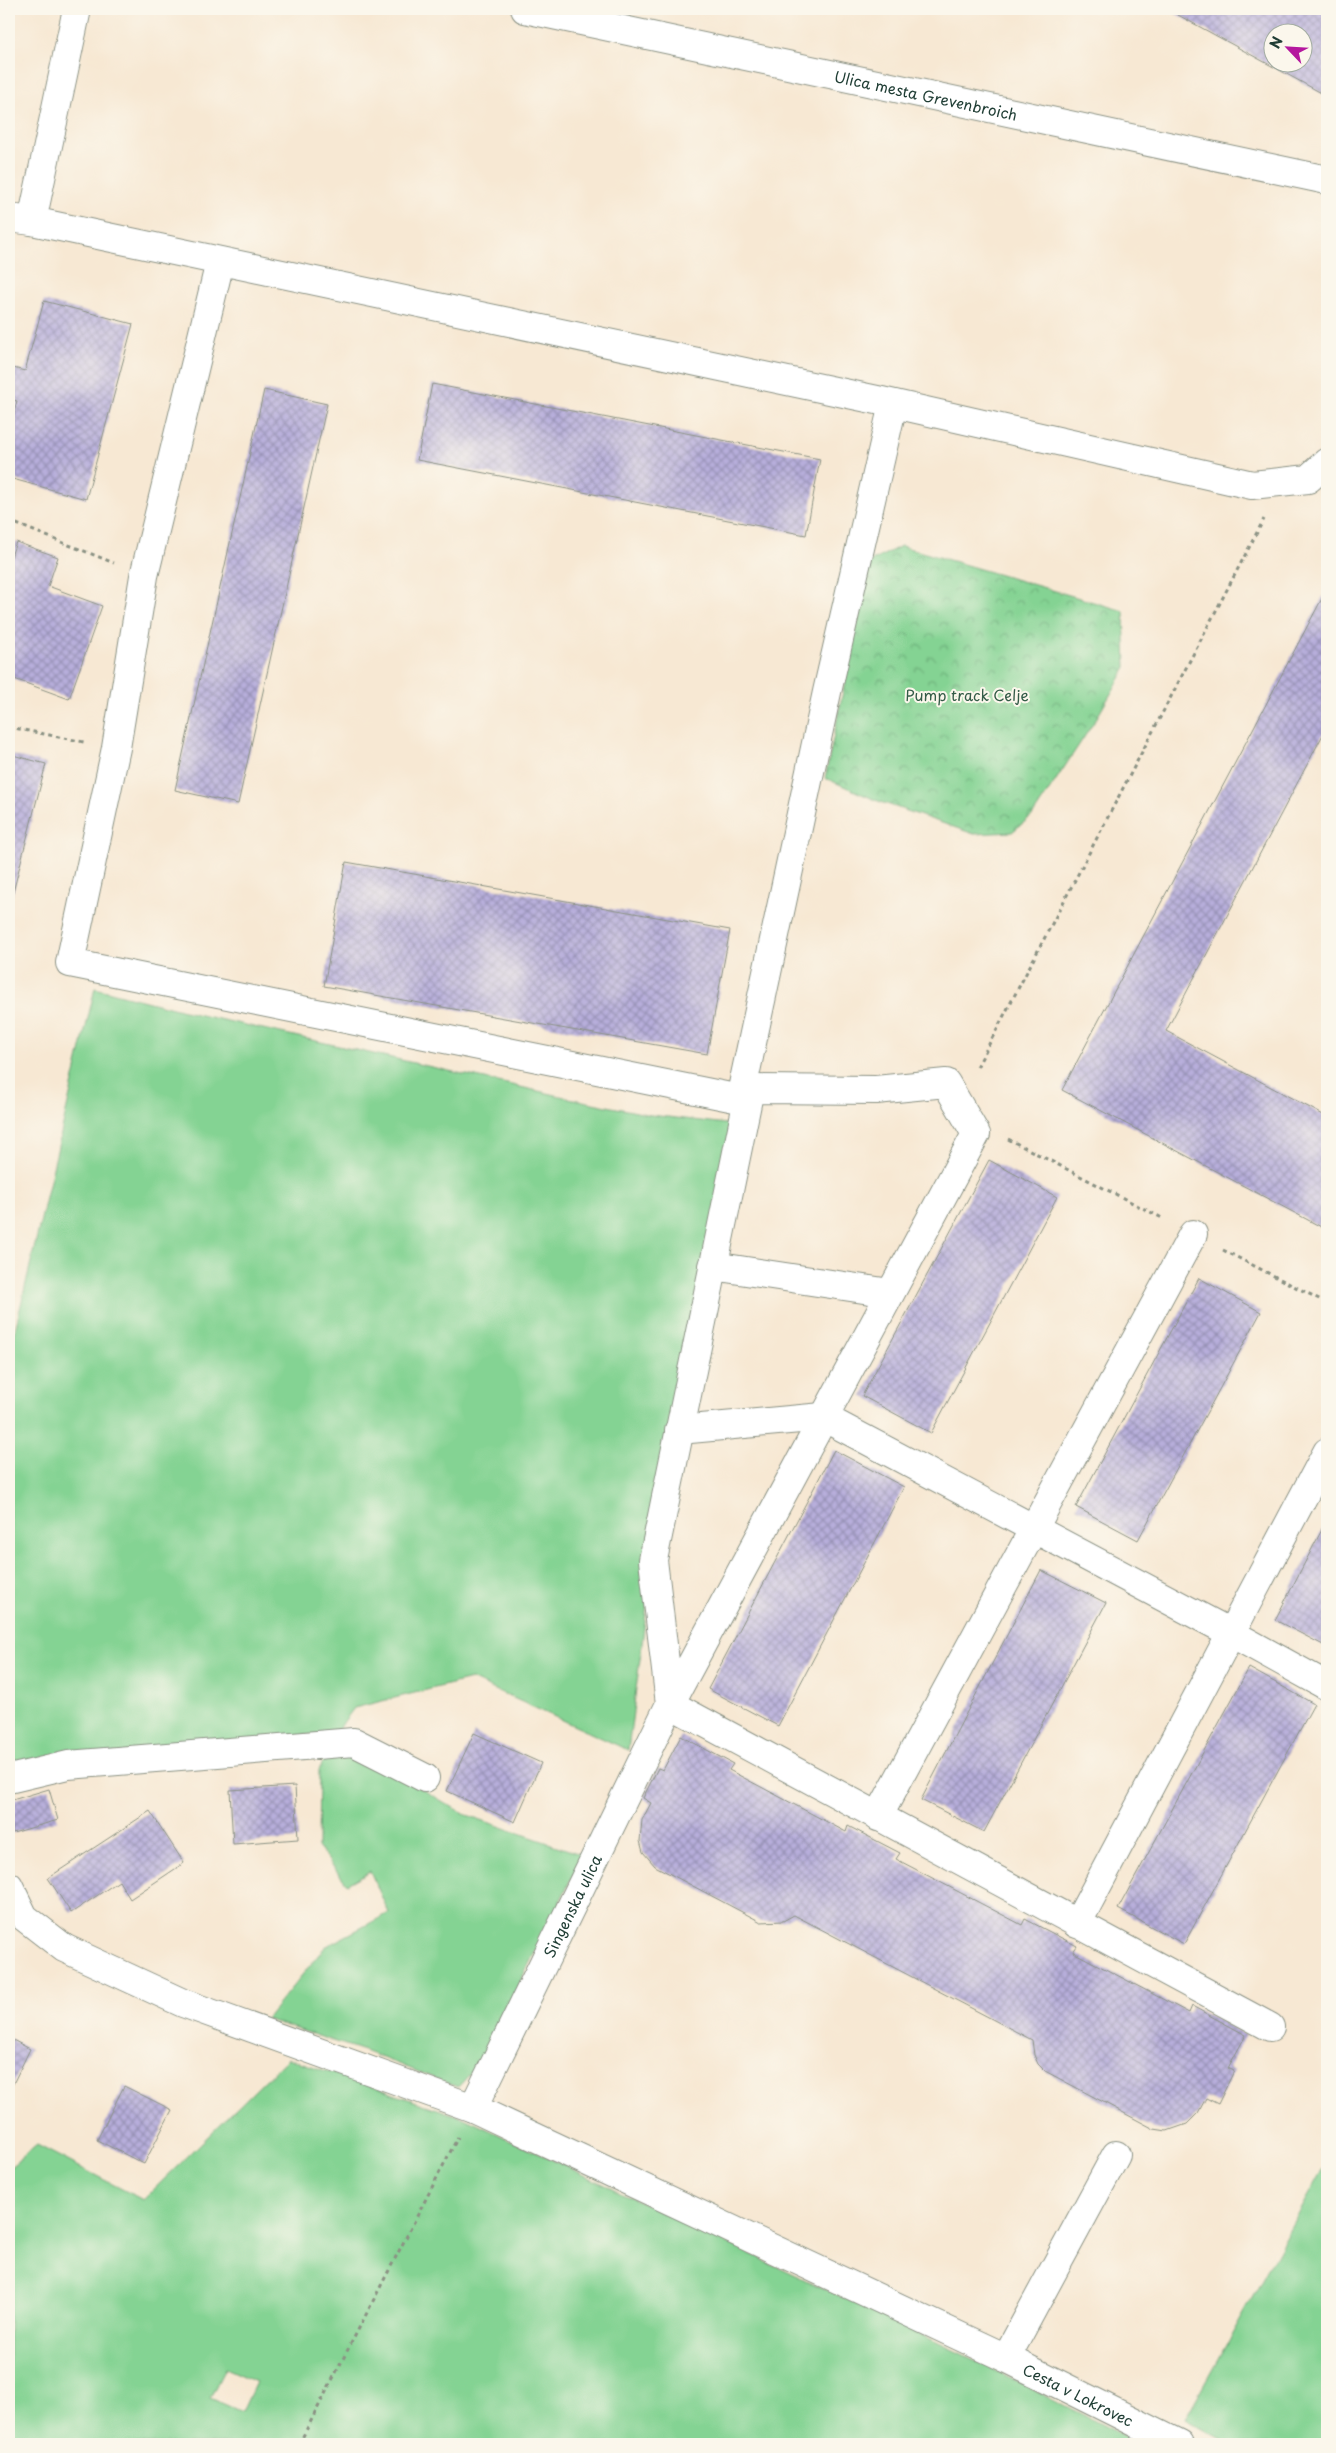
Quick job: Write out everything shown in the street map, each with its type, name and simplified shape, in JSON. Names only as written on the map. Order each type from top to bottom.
[{"type":"street","points":[[77,9],[20,220],[893,404],[1252,485],[1308,479],[1327,462]]},
{"type":"street","name":"Ulica mesta Grevenbroich","points":[[525,9],[1327,180]]},
{"type":"street","points":[[220,262],[144,576],[116,748],[70,963],[740,1099],[824,701],[893,404]]},
{"type":"street","name":"Singenska ulica","points":[[473,2108],[670,1704],[976,1134],[946,1083],[876,1090],[750,1089],[713,1266]]},
{"type":"street","points":[[878,1817],[1192,1234]]},
{"type":"street","points":[[890,1293],[713,1266],[652,1560],[670,1704],[1270,2028]]},
{"type":"street","points":[[679,1430],[823,1418],[1231,1633],[1327,1686]]},
{"type":"street","points":[[1078,1924],[1327,1452]]},
{"type":"street","points":[[9,1778],[68,1765],[354,1742],[425,1778]]},
{"type":"street","name":"Cesta v Lokrovec","points":[[9,1886],[24,1916],[64,1948],[183,2003],[473,2108],[1006,2358],[1179,2444]]},
{"type":"street","points":[[1006,2358],[1116,2156]]},
{"type":"path","points":[[974,1073],[1268,510]]},
{"type":"path","points":[[9,521],[144,576]]},
{"type":"path","points":[[9,727],[116,748]]},
{"type":"path","points":[[1002,1136],[1327,1303]]},
{"type":"path","points":[[299,2444],[473,2108]]},
{"type":"green space","name":"Pump track Celje","points":[[901,546],[1124,611],[1126,668],[1096,719],[1033,815],[1012,832],[974,834],[878,801],[825,778],[870,562]]},
{"type":"green space","points":[[95,988],[192,1013],[578,1100],[651,1115],[743,1126],[653,1560],[628,1750],[471,1679],[354,1708],[336,1732],[9,1764],[9,1356]]},
{"type":"green space","points":[[359,1752],[464,1814],[583,1855],[480,2063],[458,2087],[364,2051],[266,2019],[325,1947],[389,1913],[370,1871],[347,1884],[318,1847],[319,1770],[327,1755]]},
{"type":"green space","points":[[288,2058],[464,2118],[985,2365],[1140,2444],[9,2444],[9,2168],[37,2145],[143,2200]],"holes":[[[225,2368],[256,2382],[242,2412],[210,2398]]]},
{"type":"green space","points":[[1327,2163],[1327,2444],[1230,2444],[1185,2419]]},
{"type":"building","points":[[1167,9],[1327,9],[1327,96],[1283,72],[1314,72],[1314,22],[1264,22],[1264,62]]},
{"type":"building","points":[[44,301],[133,324],[86,499],[9,478],[9,431],[17,401],[9,399],[9,367],[25,371]]},
{"type":"building","points":[[432,384],[820,459],[806,535],[417,460]]},
{"type":"building","points":[[264,390],[327,404],[238,804],[175,790]]},
{"type":"building","points":[[16,542],[58,557],[48,586],[102,606],[69,699],[9,677],[9,562]]},
{"type":"building","points":[[1327,589],[1327,727],[1166,1031],[1327,1117],[1327,1230],[1062,1090]]},
{"type":"building","points":[[9,754],[46,764],[9,908]]},
{"type":"building","points":[[346,862],[730,930],[707,1054],[324,986]]},
{"type":"building","points":[[989,1160],[1057,1197],[931,1433],[862,1396]]},
{"type":"building","points":[[1199,1278],[1261,1312],[1138,1540],[1076,1507]]},
{"type":"building","points":[[834,1450],[904,1487],[778,1726],[708,1689]]},
{"type":"building","points":[[1327,1520],[1327,1647],[1275,1620]]},
{"type":"building","points":[[1041,1570],[1106,1603],[984,1832],[921,1800]]},
{"type":"building","points":[[1249,1668],[1314,1704],[1184,1944],[1118,1909]]},
{"type":"building","points":[[474,1733],[541,1763],[515,1822],[447,1791]]},
{"type":"building","points":[[681,1736],[733,1764],[729,1770],[846,1832],[848,1826],[900,1853],[896,1859],[1022,1925],[1025,1919],[1077,1946],[1073,1952],[1189,2013],[1192,2006],[1246,2035],[1228,2068],[1234,2071],[1218,2104],[1206,2098],[1198,2113],[1187,2124],[1167,2131],[1154,2129],[1045,2071],[1038,2064],[1034,2055],[1032,2040],[794,1915],[783,1921],[761,1922],[655,1866],[643,1852],[640,1841],[642,1820],[651,1803],[643,1798],[658,1768],[663,1770]]},
{"type":"building","points":[[295,1786],[298,1839],[233,1844],[230,1790]]},
{"type":"building","points":[[49,1789],[58,1820],[13,1833],[9,1819],[9,1801]]},
{"type":"building","points":[[150,1811],[184,1863],[130,1899],[119,1881],[71,1913],[48,1878]]},
{"type":"building","points":[[9,2038],[30,2049],[9,2092]]},
{"type":"building","points":[[124,2086],[172,2110],[144,2164],[97,2140]]}]
